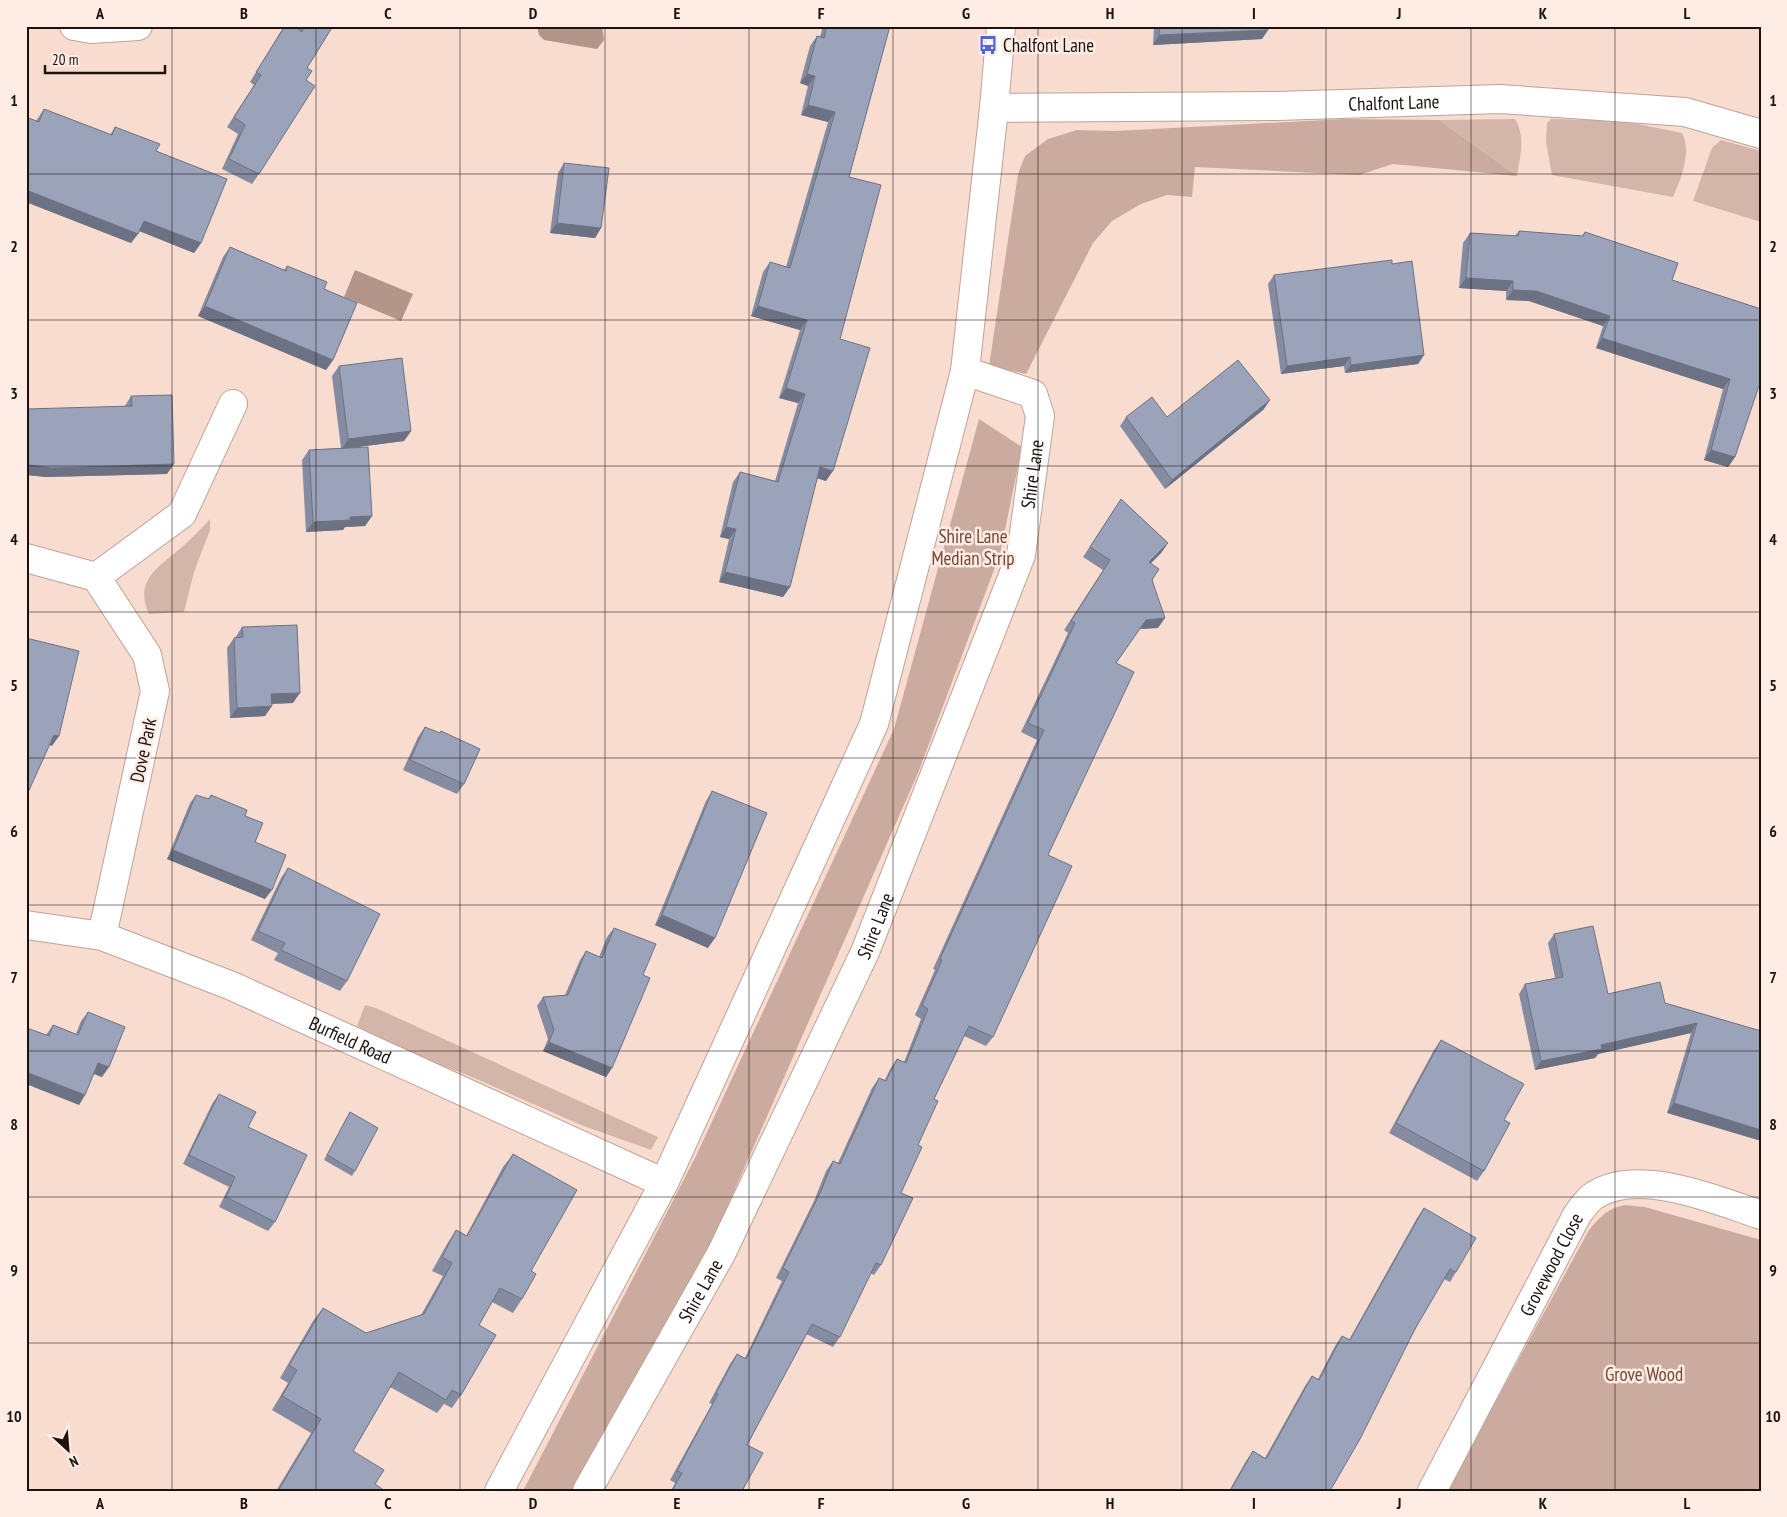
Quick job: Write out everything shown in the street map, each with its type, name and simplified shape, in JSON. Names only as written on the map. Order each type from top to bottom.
[{"type":"street","points":[[74,26],[91,29],[138,26]]},
{"type":"street","points":[[499,1491],[664,1183],[874,724],[965,371],[994,108],[1001,26]]},
{"type":"street","name":"Chalfont Lane","points":[[994,108],[1296,106],[1500,99],[1685,112],[1761,134]]},
{"type":"street","name":"Shire Lane","points":[[587,1491],[721,1254],[865,952],[1021,555],[1040,416],[1034,394],[965,371]]},
{"type":"street","points":[[26,558],[96,577],[182,514],[232,404]]},
{"type":"street","name":"Dove Park","points":[[96,577],[147,655],[155,691],[102,936]]},
{"type":"street","name":"Burfield Road","points":[[26,925],[102,936],[232,986],[664,1183]]},
{"type":"street","name":"Grovewood Close","points":[[1432,1491],[1577,1214],[1594,1195],[1617,1185],[1642,1184],[1694,1193],[1761,1215]]},
{"type":"shaded area","points":[[537,26],[602,26],[604,40],[597,49],[544,40],[539,35]]},
{"type":"shaded area","points":[[1515,119],[1521,140],[1521,154],[1517,176],[1439,120]]},
{"type":"shaded area","points":[[1551,119],[1623,121],[1682,133],[1685,140],[1686,156],[1682,174],[1673,197],[1552,175],[1546,142],[1547,123]]},
{"type":"shaded area","points":[[1721,140],[1761,151],[1761,222],[1693,201],[1712,148]]},
{"type":"shaded area","points":[[355,270],[413,294],[401,321],[344,297]]},
{"type":"shaded area","points":[[210,519],[210,530],[194,572],[184,612],[149,614],[144,592],[151,575]]},
{"type":"shaded area","points":[[365,1005],[376,1008],[658,1137],[651,1150],[581,1125],[467,1075],[394,1047],[357,1026]]},
{"type":"green space","points":[[1344,119],[1439,120],[1517,176],[1393,164],[1359,175],[1195,167],[1192,197],[1167,195],[1141,204],[1112,221],[1093,243],[1026,374],[989,366],[1018,174],[1025,156],[1048,139],[1077,130],[1115,131]]},
{"type":"green space","name":"Shire Lane Median Strip","points":[[979,419],[1022,447],[1000,554],[918,773],[706,1255],[574,1491],[523,1491],[696,1156],[894,729]]},
{"type":"green space","name":"Grove Wood","points":[[1625,1205],[1645,1207],[1761,1240],[1761,1491],[1447,1491],[1589,1230],[1605,1214],[1614,1208]]},
{"type":"building","points":[[285,26],[294,26],[302,32],[304,26],[333,26],[307,68],[312,71],[306,80],[315,86],[259,174],[229,159],[245,125],[234,117],[261,75],[256,72]]},
{"type":"building","points":[[827,26],[890,26],[849,177],[881,185],[840,339],[870,348],[833,471],[820,467],[790,587],[725,572],[736,529],[726,527],[740,472],[778,482],[805,394],[786,388],[807,320],[758,306],[770,262],[790,268],[835,112],[808,105],[815,76],[807,74],[817,36],[824,38]]},
{"type":"building","points":[[1160,26],[1268,26],[1268,30],[1159,35]]},
{"type":"building","points":[[44,109],[112,135],[115,127],[160,144],[156,151],[227,179],[201,243],[144,221],[138,234],[26,190],[26,117],[39,122]]},
{"type":"building","points":[[564,163],[609,168],[601,228],[557,223]]},
{"type":"building","points":[[1519,231],[1583,236],[1585,232],[1678,263],[1672,280],[1761,309],[1761,380],[1735,457],[1711,450],[1730,379],[1602,338],[1610,316],[1536,291],[1513,290],[1513,281],[1466,278],[1470,233],[1518,236]]},
{"type":"building","points":[[230,247],[286,271],[287,266],[327,282],[324,289],[357,303],[333,360],[205,306]]},
{"type":"building","points":[[1392,260],[1392,264],[1412,261],[1424,355],[1351,365],[1350,357],[1287,366],[1274,275]]},
{"type":"building","points":[[402,358],[411,431],[348,439],[339,366]]},
{"type":"building","points":[[1238,360],[1270,400],[1172,480],[1126,417],[1152,397],[1167,417]]},
{"type":"building","points":[[172,395],[174,464],[52,468],[29,465],[28,473],[26,473],[26,409],[132,406],[131,396]]},
{"type":"building","points":[[368,447],[372,516],[350,517],[350,520],[313,522],[309,450]]},
{"type":"building","points":[[1121,499],[1168,543],[1149,562],[1159,569],[1152,580],[1165,618],[1146,620],[1116,663],[1134,672],[1048,855],[1072,866],[993,1037],[969,1026],[934,1099],[938,1101],[918,1145],[922,1147],[901,1193],[913,1198],[881,1265],[876,1263],[840,1337],[812,1324],[747,1445],[763,1453],[742,1491],[672,1491],[682,1473],[677,1471],[718,1394],[716,1393],[737,1354],[746,1359],[789,1272],[783,1268],[821,1191],[833,1161],[840,1164],[879,1078],[886,1081],[897,1059],[906,1063],[928,1009],[922,1005],[942,960],[940,959],[1044,730],[1028,723],[1075,623],[1071,621],[1110,560],[1090,547]]},
{"type":"building","points":[[297,625],[300,693],[271,694],[272,706],[237,708],[234,638],[243,637],[242,627]]},
{"type":"building","points":[[26,638],[79,651],[59,736],[54,735],[26,797]]},
{"type":"building","points":[[425,727],[440,733],[441,731],[480,749],[464,784],[410,760]]},
{"type":"building","points":[[712,791],[767,813],[715,938],[662,915]]},
{"type":"building","points":[[196,795],[209,799],[211,795],[247,810],[245,816],[263,823],[255,842],[286,855],[272,890],[173,850]]},
{"type":"building","points":[[288,868],[380,914],[347,981],[281,950],[285,943],[258,931]]},
{"type":"building","points":[[1593,926],[1608,994],[1660,982],[1665,1003],[1761,1031],[1761,1130],[1674,1103],[1697,1023],[1601,1045],[1602,1049],[1541,1061],[1525,984],[1563,977],[1554,934]]},
{"type":"building","points":[[614,928],[656,944],[643,975],[650,978],[612,1068],[549,1042],[554,1030],[543,997],[568,995],[586,951],[602,958]]},
{"type":"building","points":[[88,1012],[125,1027],[109,1067],[98,1063],[85,1095],[26,1072],[27,1028],[49,1036],[53,1025],[78,1035]]},
{"type":"building","points":[[1441,1040],[1524,1084],[1504,1120],[1510,1123],[1484,1171],[1396,1123]]},
{"type":"building","points":[[219,1094],[256,1112],[248,1127],[307,1155],[275,1222],[226,1197],[235,1177],[189,1155]]},
{"type":"building","points":[[350,1112],[378,1128],[355,1171],[327,1155]]},
{"type":"building","points":[[513,1154],[577,1190],[531,1271],[536,1274],[522,1299],[500,1288],[479,1325],[496,1335],[461,1395],[452,1390],[446,1400],[399,1372],[353,1451],[384,1470],[375,1484],[385,1491],[278,1491],[321,1419],[282,1396],[297,1370],[289,1365],[323,1308],[366,1333],[424,1314],[452,1263],[442,1257],[456,1230],[467,1236]]},
{"type":"building","points":[[1424,1208],[1476,1238],[1456,1272],[1450,1269],[1415,1329],[1360,1439],[1330,1491],[1230,1491],[1253,1451],[1266,1459],[1312,1376],[1319,1380],[1342,1336],[1350,1340]]},
{"type":"place","name":"Chalfont Lane","points":[[988,45]]}]
